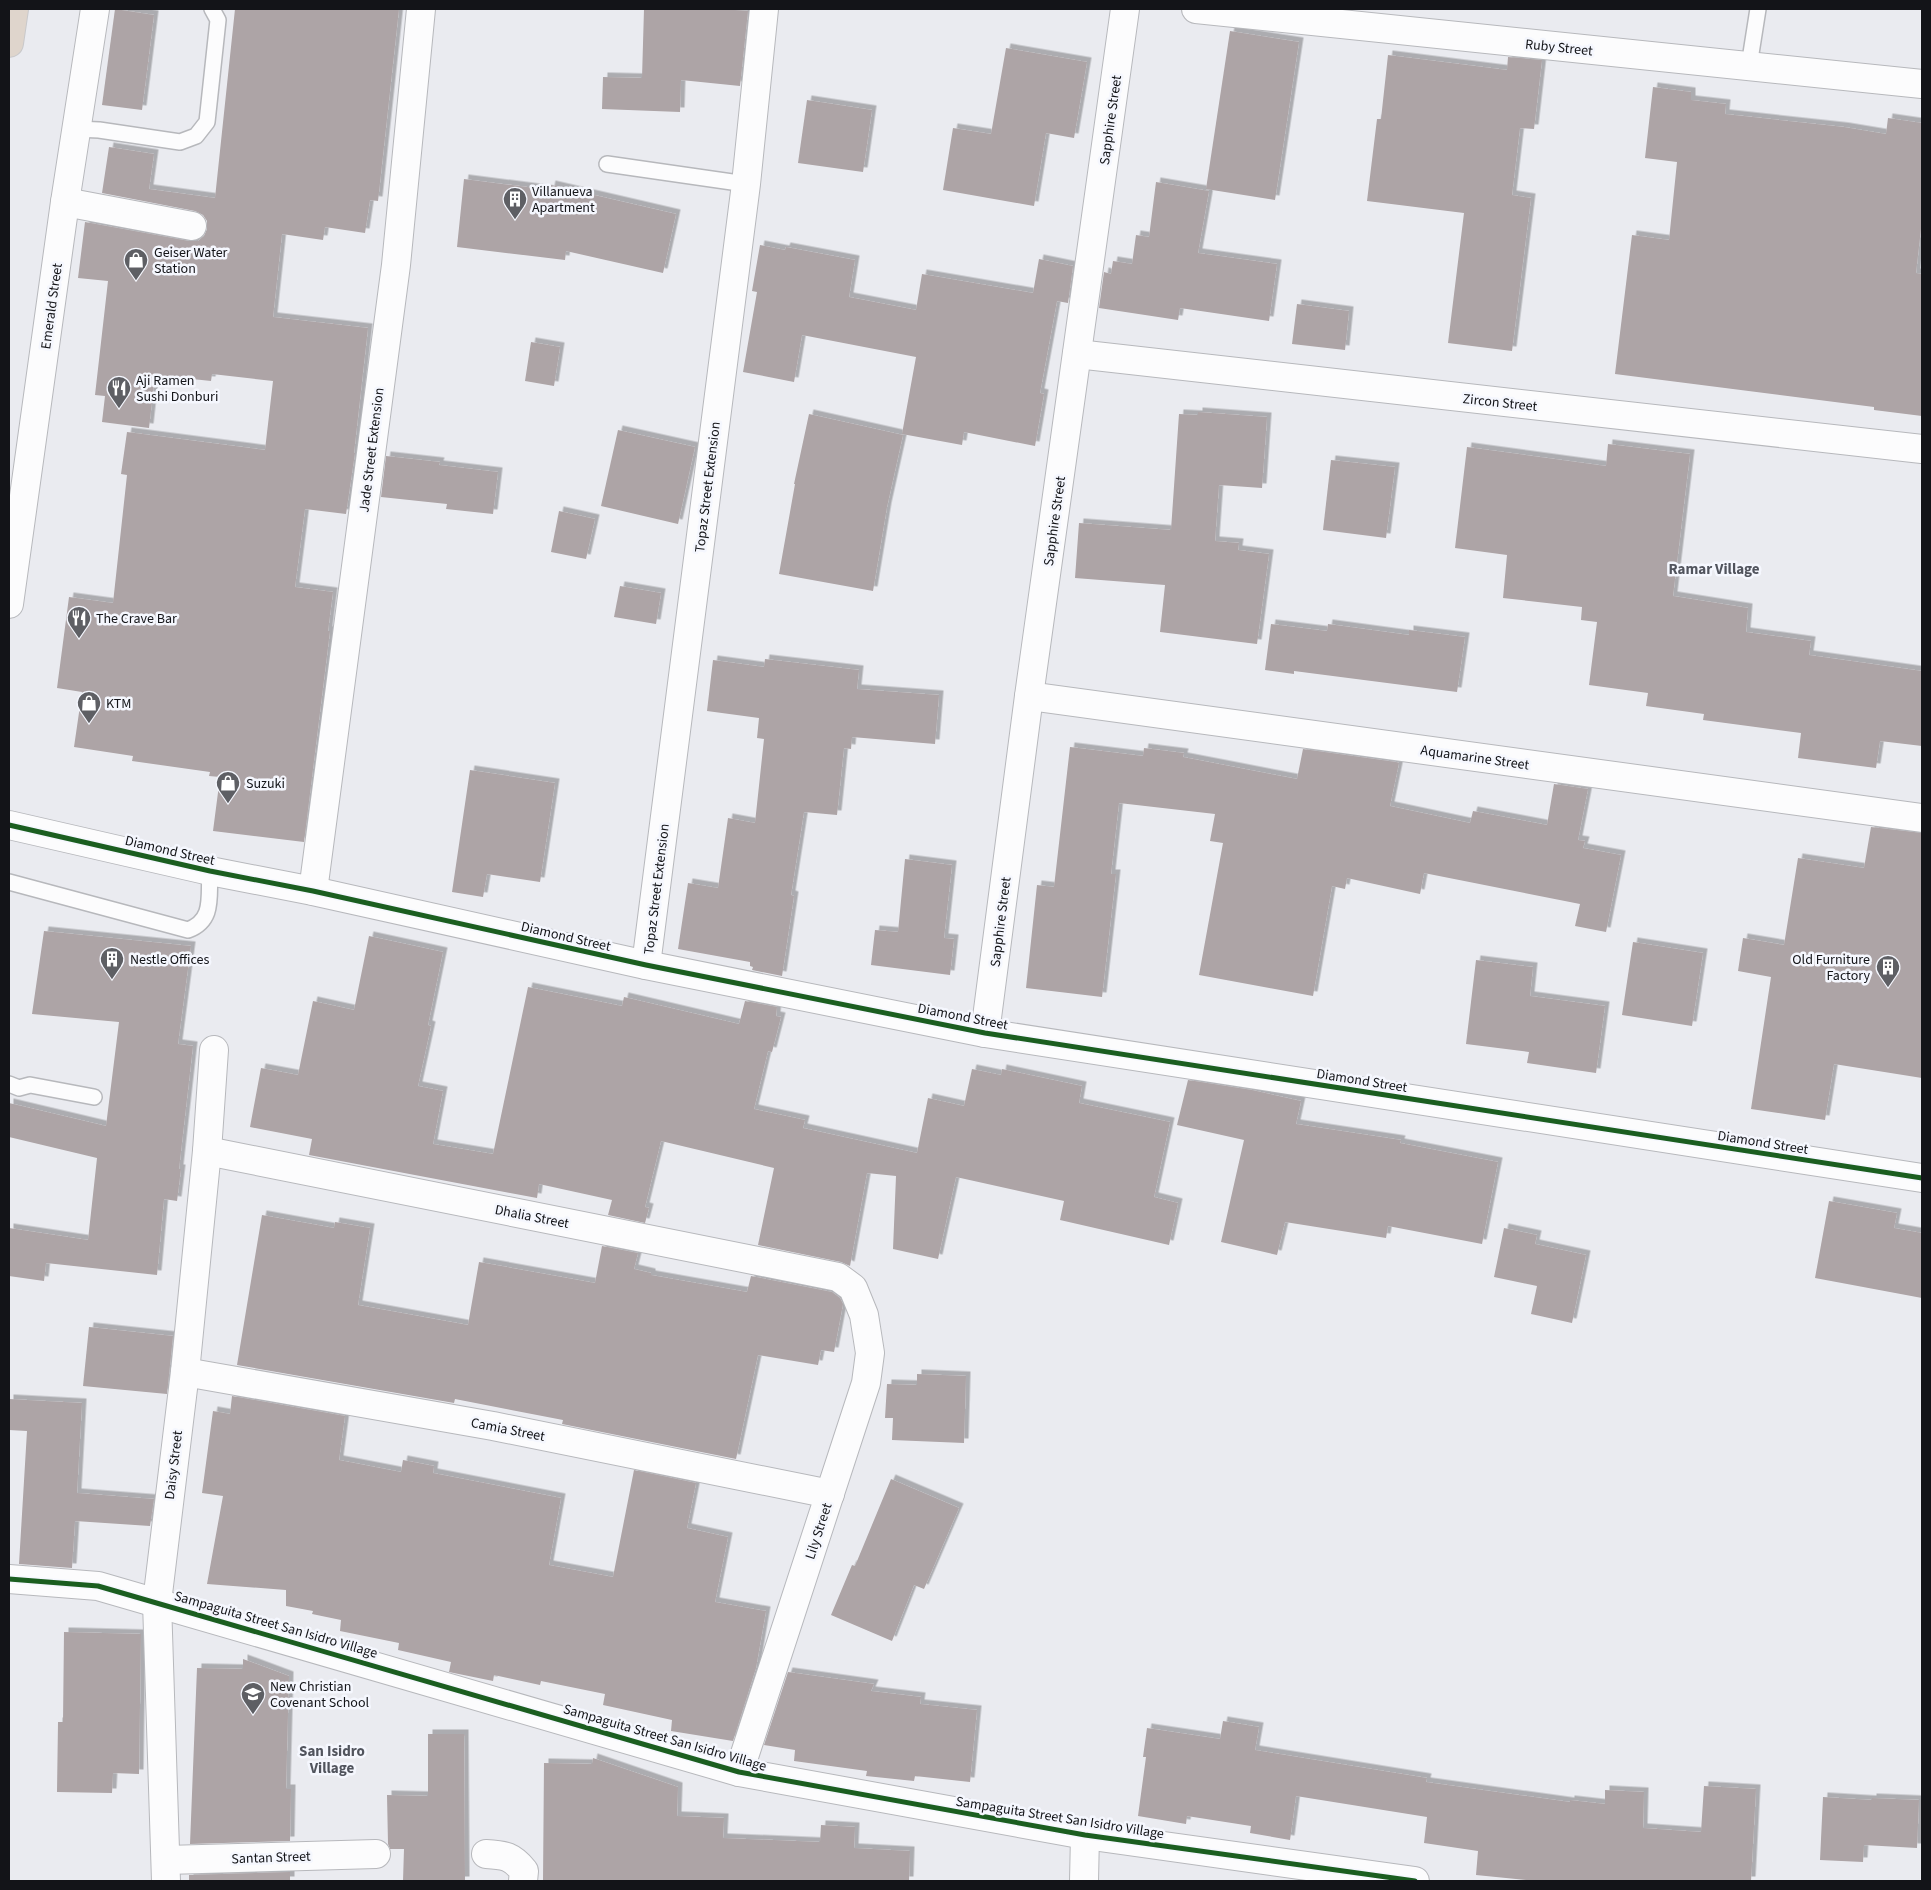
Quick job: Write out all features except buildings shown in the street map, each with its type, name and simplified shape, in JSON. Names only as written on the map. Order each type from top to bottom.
[{"type":"highway","points":[[9,43],[14,9]]},
{"type":"street","name":"Emerald Street","points":[[9,604],[65,202],[95,9]]},
{"type":"street","name":"Jade Street Extension","points":[[313,891],[396,265],[421,9]]},
{"type":"street","name":"Topaz Street Extension","points":[[646,965],[746,184],[764,9]]},
{"type":"street","name":"Sapphire Street","points":[[985,1033],[1029,696],[1125,9]]},
{"type":"street","name":"Ruby Street","points":[[1196,9],[1922,84]]},
{"type":"street","points":[[65,202],[192,226]]},
{"type":"street","name":"Zircon Street","points":[[1077,354],[1922,449]]},
{"type":"street","name":"Aquamarine Street","points":[[1029,696],[1922,818]]},
{"type":"street","name":"Diamond Street","points":[[9,825],[210,871],[313,891],[646,965],[985,1033],[1922,1178]]},
{"type":"street","name":"Daisy Street","points":[[166,1871],[157,1602],[207,1151],[214,1050]]},
{"type":"street","name":"Dhalia Street","points":[[207,1151],[838,1277],[853,1288]]},
{"type":"street","name":"Lily Street","points":[[739,1772],[866,1383],[870,1353],[864,1315],[853,1288]]},
{"type":"street","name":"Camia Street","points":[[184,1372],[493,1426],[830,1494]]},
{"type":"street","name":"Sampaguita Street San Isidro Village","points":[[9,1579],[98,1586],[739,1772],[1085,1835],[1415,1881]]},
{"type":"street","points":[[1084,1881],[1085,1835]]},
{"type":"street","name":"Santan Street","points":[[166,1871],[376,1854]]},
{"type":"street","points":[[486,1854],[503,1854],[515,1860],[524,1871],[523,1881]]},
{"type":"lane","points":[[76,129],[99,130],[180,142],[196,136],[207,122],[218,20],[212,9]]},
{"type":"lane","points":[[1749,66],[1758,9]]},
{"type":"lane","points":[[607,164],[746,184]]},
{"type":"lane","points":[[9,882],[188,930],[198,926],[208,914],[210,871]]},
{"type":"lane","points":[[9,1084],[19,1088],[30,1085],[94,1097]]},
{"type":"cycle path","points":[[9,825],[210,871],[313,891],[646,965],[985,1033],[1922,1178]]},
{"type":"cycle path","points":[[9,1579],[98,1586],[739,1772],[1085,1835],[1415,1881]]},
{"type":"place","name":"Villanueva Apartment","points":[[515,220]]},
{"type":"place","name":"Geiser Water Station","points":[[136,281]]},
{"type":"place","name":"Aji Ramen Sushi Donburi","points":[[119,409]]},
{"type":"place","name":"The Crave Bar","points":[[79,639]]},
{"type":"place","name":"KTM","points":[[89,724]]},
{"type":"place","name":"Suzuki","points":[[228,804]]},
{"type":"place","name":"Nestle Offices","points":[[112,980]]},
{"type":"place","name":"Old Furniture Factory","points":[[1888,988]]},
{"type":"place","name":"New Christian Covenant School","points":[[253,1715]]},
{"type":"district","name":"Ramar Village","points":[[1714,569]]},
{"type":"district","name":"San Isidro Village","points":[[332,1760]]}]
